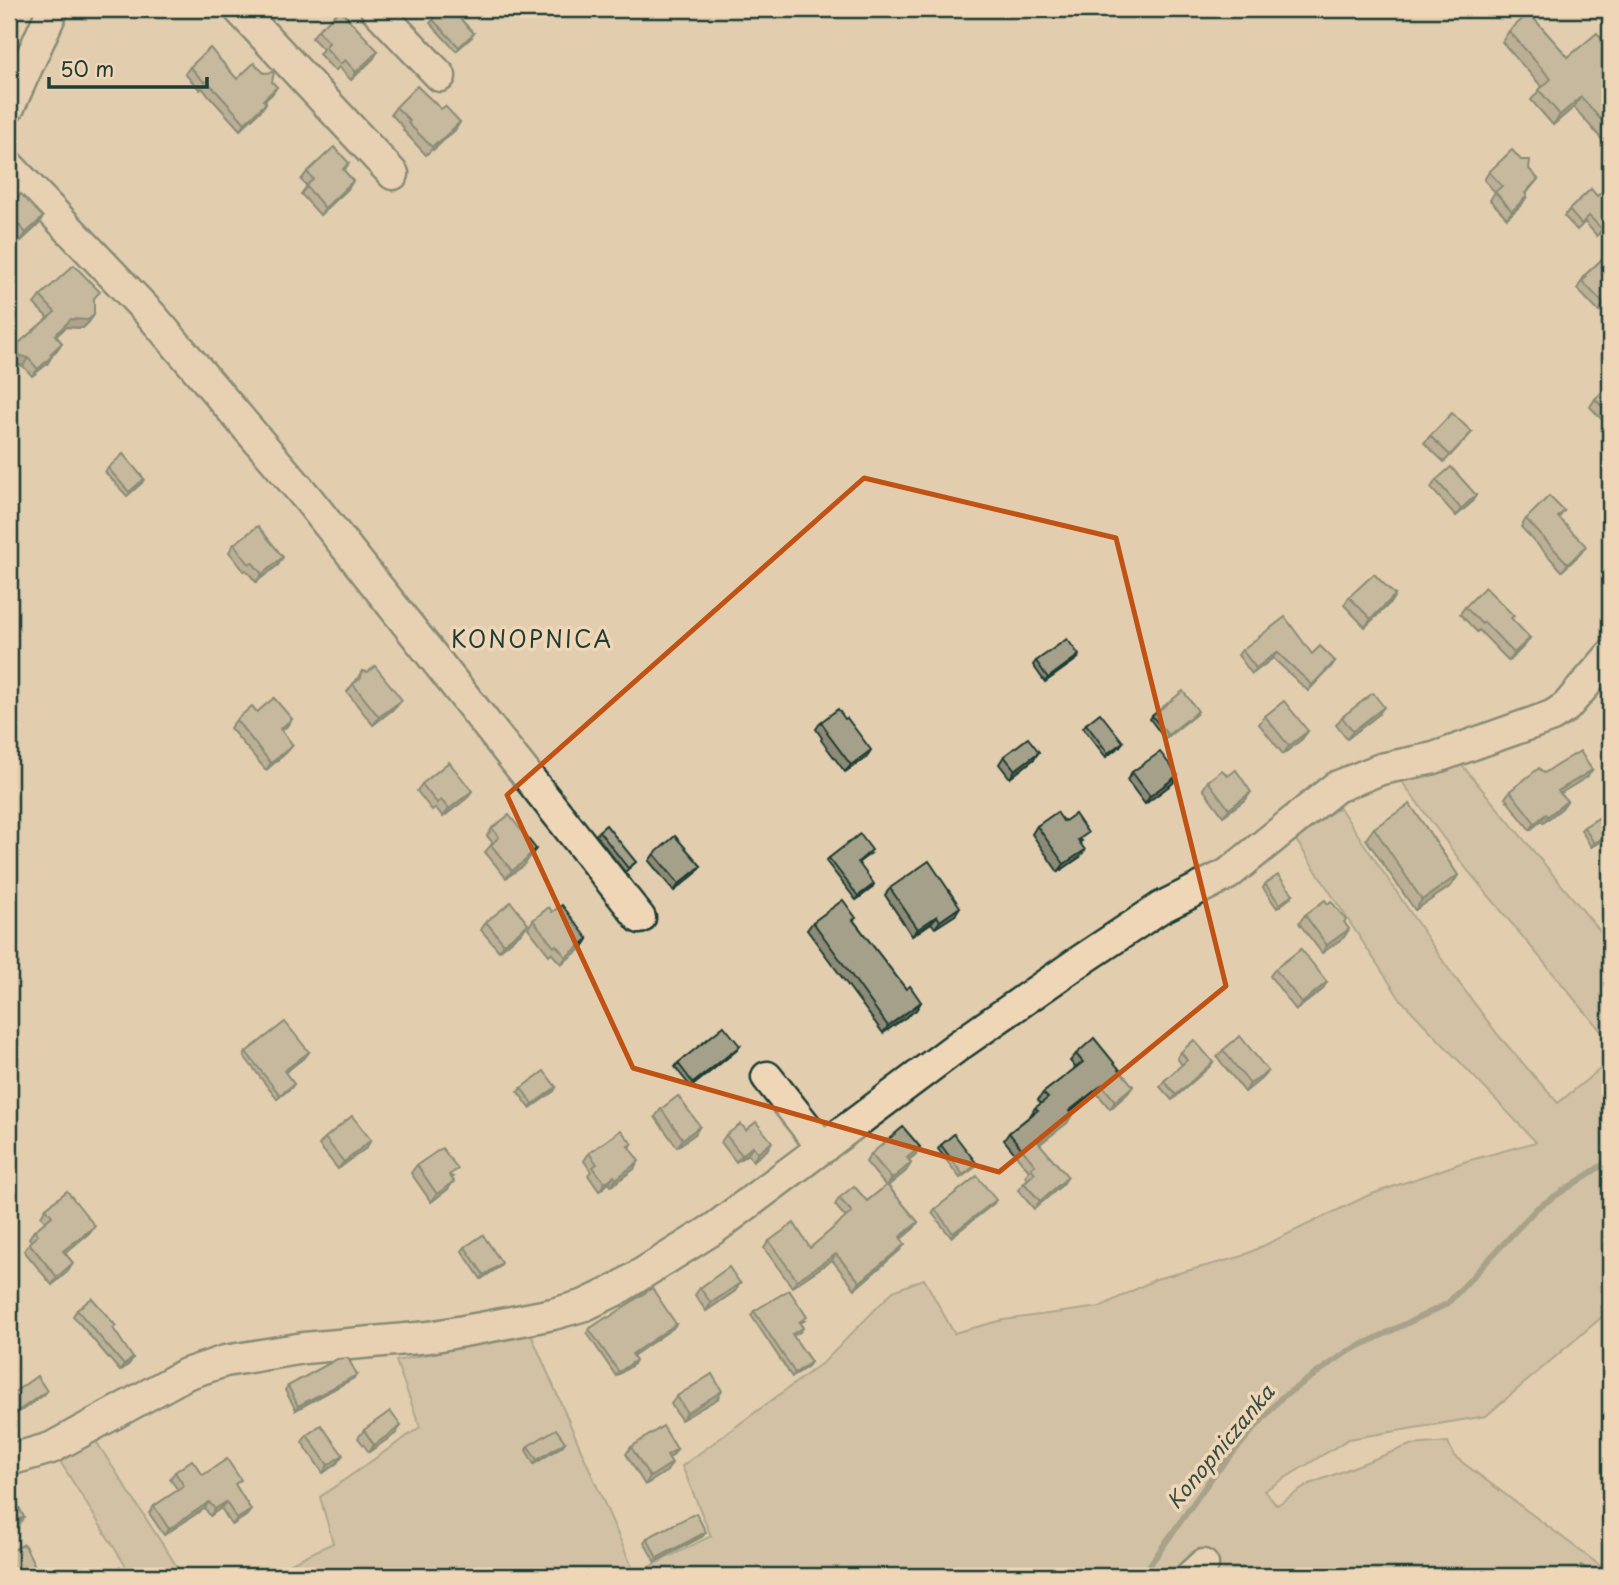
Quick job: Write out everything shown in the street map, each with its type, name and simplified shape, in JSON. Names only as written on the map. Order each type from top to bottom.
[{"type":"street","points":[[9,107],[53,9]]},
{"type":"street","points":[[239,9],[393,174]]},
{"type":"street","points":[[376,9],[440,76]]},
{"type":"street","points":[[9,166],[151,315],[308,499],[640,918]]},
{"type":"street","points":[[9,1460],[51,1448],[186,1374],[225,1361],[304,1348],[438,1336],[553,1314],[616,1290],[715,1228],[958,1046],[1077,963],[1160,908],[1228,874],[1336,787],[1381,769],[1434,758],[1552,716],[1566,706],[1610,656]]},
{"type":"street","points":[[767,1077],[823,1147]]},
{"type":"highlighted area","points":[[864,478],[1116,538],[1226,986],[999,1172],[633,1068],[507,795]]},
{"type":"shaded area","points":[[1461,764],[1610,943],[1610,1042],[1464,866],[1400,779]]},
{"type":"shaded area","points":[[1340,808],[1445,964],[1498,1035],[1558,1103],[1610,1061],[1610,1310],[1486,1416],[1349,1439],[1264,1491],[1277,1505],[1310,1484],[1410,1445],[1448,1442],[1454,1456],[1610,1573],[1610,1576],[264,1576],[333,1543],[320,1497],[420,1427],[396,1361],[530,1332],[635,1574],[711,1536],[682,1466],[825,1361],[893,1291],[924,1279],[954,1333],[1003,1320],[1100,1307],[1156,1279],[1240,1257],[1369,1195],[1467,1161],[1536,1142],[1400,999],[1292,834]]},
{"type":"shaded area","points":[[94,1438],[183,1576],[132,1576],[56,1455]]},
{"type":"building","points":[[444,9],[451,9],[474,33],[459,47],[433,20]]},
{"type":"building","points":[[340,10],[378,51],[356,72],[345,60],[340,64],[325,47],[329,43],[318,30]]},
{"type":"building","points":[[1529,13],[1568,57],[1597,33],[1610,50],[1610,90],[1603,97],[1610,105],[1610,130],[1581,97],[1560,115],[1539,90],[1551,79],[1509,31]]},
{"type":"building","points":[[210,48],[237,79],[254,63],[264,73],[274,72],[272,82],[277,87],[263,100],[266,103],[245,123],[207,81],[205,83],[190,67]]},
{"type":"building","points":[[417,86],[441,109],[445,106],[460,122],[432,147],[396,107]]},
{"type":"building","points":[[334,147],[349,163],[343,169],[353,181],[325,208],[306,186],[313,179],[307,172]]},
{"type":"building","points":[[1512,150],[1521,160],[1530,160],[1529,169],[1538,179],[1525,193],[1527,196],[1512,211],[1495,192],[1502,186],[1489,172]]},
{"type":"building","points":[[1610,185],[1610,222],[1602,229],[1589,216],[1581,224],[1569,210],[1591,189],[1597,196]]},
{"type":"building","points":[[21,194],[43,217],[26,233],[9,214],[9,205]]},
{"type":"building","points":[[1610,252],[1610,298],[1604,304],[1582,281]]},
{"type":"building","points":[[74,265],[100,292],[94,298],[94,315],[88,320],[71,319],[55,335],[62,343],[38,369],[28,358],[19,355],[19,343],[55,312],[40,296]]},
{"type":"building","points":[[1610,385],[1610,415],[1595,399]]},
{"type":"building","points":[[1452,413],[1472,432],[1450,455],[1430,436]]},
{"type":"building","points":[[123,454],[144,479],[129,492],[108,468]]},
{"type":"building","points":[[1451,467],[1476,495],[1461,509],[1436,480]]},
{"type":"building","points":[[1549,496],[1564,511],[1558,517],[1586,546],[1568,564],[1526,519]]},
{"type":"building","points":[[258,526],[283,557],[262,574],[252,562],[249,564],[234,544]]},
{"type":"building","points":[[1374,574],[1395,595],[1371,619],[1349,597]]},
{"type":"building","points":[[1485,587],[1514,616],[1511,618],[1530,638],[1514,653],[1465,607]]},
{"type":"building","points":[[1285,617],[1312,654],[1320,646],[1335,661],[1312,685],[1277,652],[1256,668],[1242,650]]},
{"type":"building","points":[[1067,639],[1079,655],[1048,678],[1036,661]]},
{"type":"building","points":[[375,666],[402,700],[379,717],[353,684],[361,678],[362,671],[368,672]]},
{"type":"building","points":[[1183,691],[1198,711],[1168,735],[1152,716]]},
{"type":"building","points":[[1373,693],[1384,707],[1353,731],[1342,717]]},
{"type":"building","points":[[274,698],[292,719],[280,729],[293,745],[271,763],[236,720],[252,706],[257,712]]},
{"type":"building","points":[[1284,701],[1308,731],[1289,746],[1265,716]]},
{"type":"building","points":[[838,709],[871,750],[851,765],[821,722]]},
{"type":"building","points":[[1100,713],[1123,742],[1108,753],[1086,724]]},
{"type":"building","points":[[1028,738],[1039,752],[1015,770],[1004,756]]},
{"type":"building","points":[[1580,751],[1592,770],[1558,791],[1567,801],[1535,823],[1510,791],[1539,768],[1544,773]]},
{"type":"building","points":[[1160,752],[1178,775],[1150,796],[1132,772]]},
{"type":"building","points":[[449,762],[472,791],[449,809],[441,800],[437,803],[422,784]]},
{"type":"building","points":[[1222,770],[1228,776],[1236,770],[1251,792],[1229,809],[1208,781]]},
{"type":"building","points":[[1410,804],[1458,875],[1422,900],[1374,828]]},
{"type":"building","points":[[1610,811],[1610,834],[1594,843],[1584,827]]},
{"type":"building","points":[[1057,812],[1063,821],[1075,814],[1088,833],[1078,840],[1085,850],[1064,864],[1037,826]]},
{"type":"building","points":[[509,815],[536,849],[512,871],[491,845],[499,837],[492,828]]},
{"type":"building","points":[[606,825],[636,862],[628,868],[599,831]]},
{"type":"building","points":[[860,834],[872,850],[858,862],[874,884],[858,896],[829,858]]},
{"type":"building","points":[[675,836],[701,866],[679,884],[654,854]]},
{"type":"building","points":[[929,861],[960,907],[940,921],[937,916],[918,929],[890,888]]},
{"type":"building","points":[[1278,875],[1293,894],[1280,904],[1265,884]]},
{"type":"building","points":[[843,900],[856,918],[853,920],[906,989],[910,986],[921,1002],[888,1026],[813,922]]},
{"type":"building","points":[[1325,900],[1328,904],[1331,901],[1346,920],[1344,922],[1349,929],[1327,945],[1305,915]]},
{"type":"building","points":[[511,902],[528,924],[504,944],[486,922]]},
{"type":"building","points":[[562,905],[588,939],[566,957],[556,945],[554,947],[533,920],[549,907],[552,912]]},
{"type":"building","points":[[1301,949],[1327,982],[1302,1003],[1275,969]]},
{"type":"building","points":[[285,1022],[309,1052],[284,1071],[294,1084],[280,1095],[246,1052]]},
{"type":"building","points":[[724,1026],[740,1046],[693,1083],[678,1063]]},
{"type":"building","points":[[1240,1036],[1268,1071],[1250,1084],[1223,1050]]},
{"type":"building","points":[[1094,1038],[1133,1086],[1115,1101],[1102,1085],[1069,1111],[1072,1115],[1038,1142],[1068,1177],[1040,1201],[1024,1183],[1035,1173],[1031,1168],[1035,1165],[1009,1133],[1038,1110],[1035,1108],[1048,1098],[1043,1093],[1083,1062],[1076,1054]]},
{"type":"building","points":[[1194,1040],[1213,1062],[1176,1095],[1164,1081],[1187,1060],[1181,1052]]},
{"type":"building","points":[[544,1071],[556,1087],[533,1104],[521,1088]]},
{"type":"building","points":[[678,1096],[700,1126],[683,1139],[661,1109]]},
{"type":"building","points":[[352,1116],[371,1140],[344,1162],[325,1138]]},
{"type":"building","points":[[756,1122],[772,1142],[758,1153],[753,1146],[742,1155],[726,1135],[741,1124],[746,1130]]},
{"type":"building","points":[[903,1127],[920,1147],[907,1158],[911,1163],[892,1179],[871,1154]]},
{"type":"building","points":[[621,1130],[632,1144],[628,1146],[639,1161],[616,1179],[614,1176],[605,1183],[593,1167],[597,1164],[589,1153]]},
{"type":"building","points":[[954,1134],[977,1164],[963,1175],[941,1145]]},
{"type":"building","points":[[442,1148],[458,1169],[449,1175],[454,1181],[437,1194],[417,1165]]},
{"type":"building","points":[[977,1176],[996,1200],[953,1233],[935,1209]]},
{"type":"building","points":[[887,1185],[918,1222],[900,1237],[905,1244],[860,1282],[836,1254],[797,1280],[769,1241],[794,1223],[810,1248],[852,1212],[839,1198],[854,1186],[867,1201]]},
{"type":"building","points":[[67,1191],[95,1226],[63,1251],[73,1263],[57,1277],[29,1243],[38,1235],[34,1231],[52,1216],[46,1208]]},
{"type":"building","points":[[483,1235],[502,1263],[484,1275],[465,1247]]},
{"type":"building","points":[[729,1267],[740,1283],[711,1303],[700,1288]]},
{"type":"building","points":[[652,1288],[676,1324],[632,1354],[636,1360],[619,1372],[589,1329]]},
{"type":"building","points":[[789,1290],[807,1317],[799,1322],[803,1328],[792,1334],[811,1362],[795,1373],[754,1311]]},
{"type":"building","points":[[92,1298],[116,1326],[113,1328],[133,1358],[124,1365],[77,1310]]},
{"type":"building","points":[[348,1358],[357,1375],[298,1406],[288,1386],[337,1359]]},
{"type":"building","points":[[712,1374],[722,1391],[687,1413],[677,1396]]},
{"type":"building","points":[[37,1376],[47,1391],[9,1417],[9,1396]]},
{"type":"building","points":[[390,1411],[401,1426],[374,1445],[364,1430]]},
{"type":"building","points":[[321,1425],[343,1455],[328,1465],[307,1435]]},
{"type":"building","points":[[663,1426],[677,1449],[667,1455],[672,1463],[650,1477],[631,1447]]},
{"type":"building","points":[[556,1429],[565,1442],[537,1460],[528,1446]]},
{"type":"building","points":[[227,1459],[241,1480],[235,1484],[251,1510],[237,1519],[226,1502],[215,1509],[209,1502],[169,1529],[154,1506],[184,1486],[175,1472],[192,1460],[203,1475]]},
{"type":"building","points":[[9,1488],[24,1517],[9,1525]]},
{"type":"building","points":[[696,1513],[706,1532],[657,1558],[647,1538]]},
{"type":"building","points":[[24,1544],[40,1576],[9,1576],[9,1552]]},
{"type":"building","points":[[1581,1565],[1597,1576],[1574,1576]]},
{"type":"waterway","name":"Konopniczanka","points":[[1142,1576],[1212,1477],[1281,1398],[1347,1352],[1447,1304],[1537,1208],[1610,1160]]},
{"type":"waterway","name":"Konopniczanka","points":[[1010,1576],[1050,1576]]},
{"type":"district","name":"KONOPNICA","points":[[532,640]]}]
